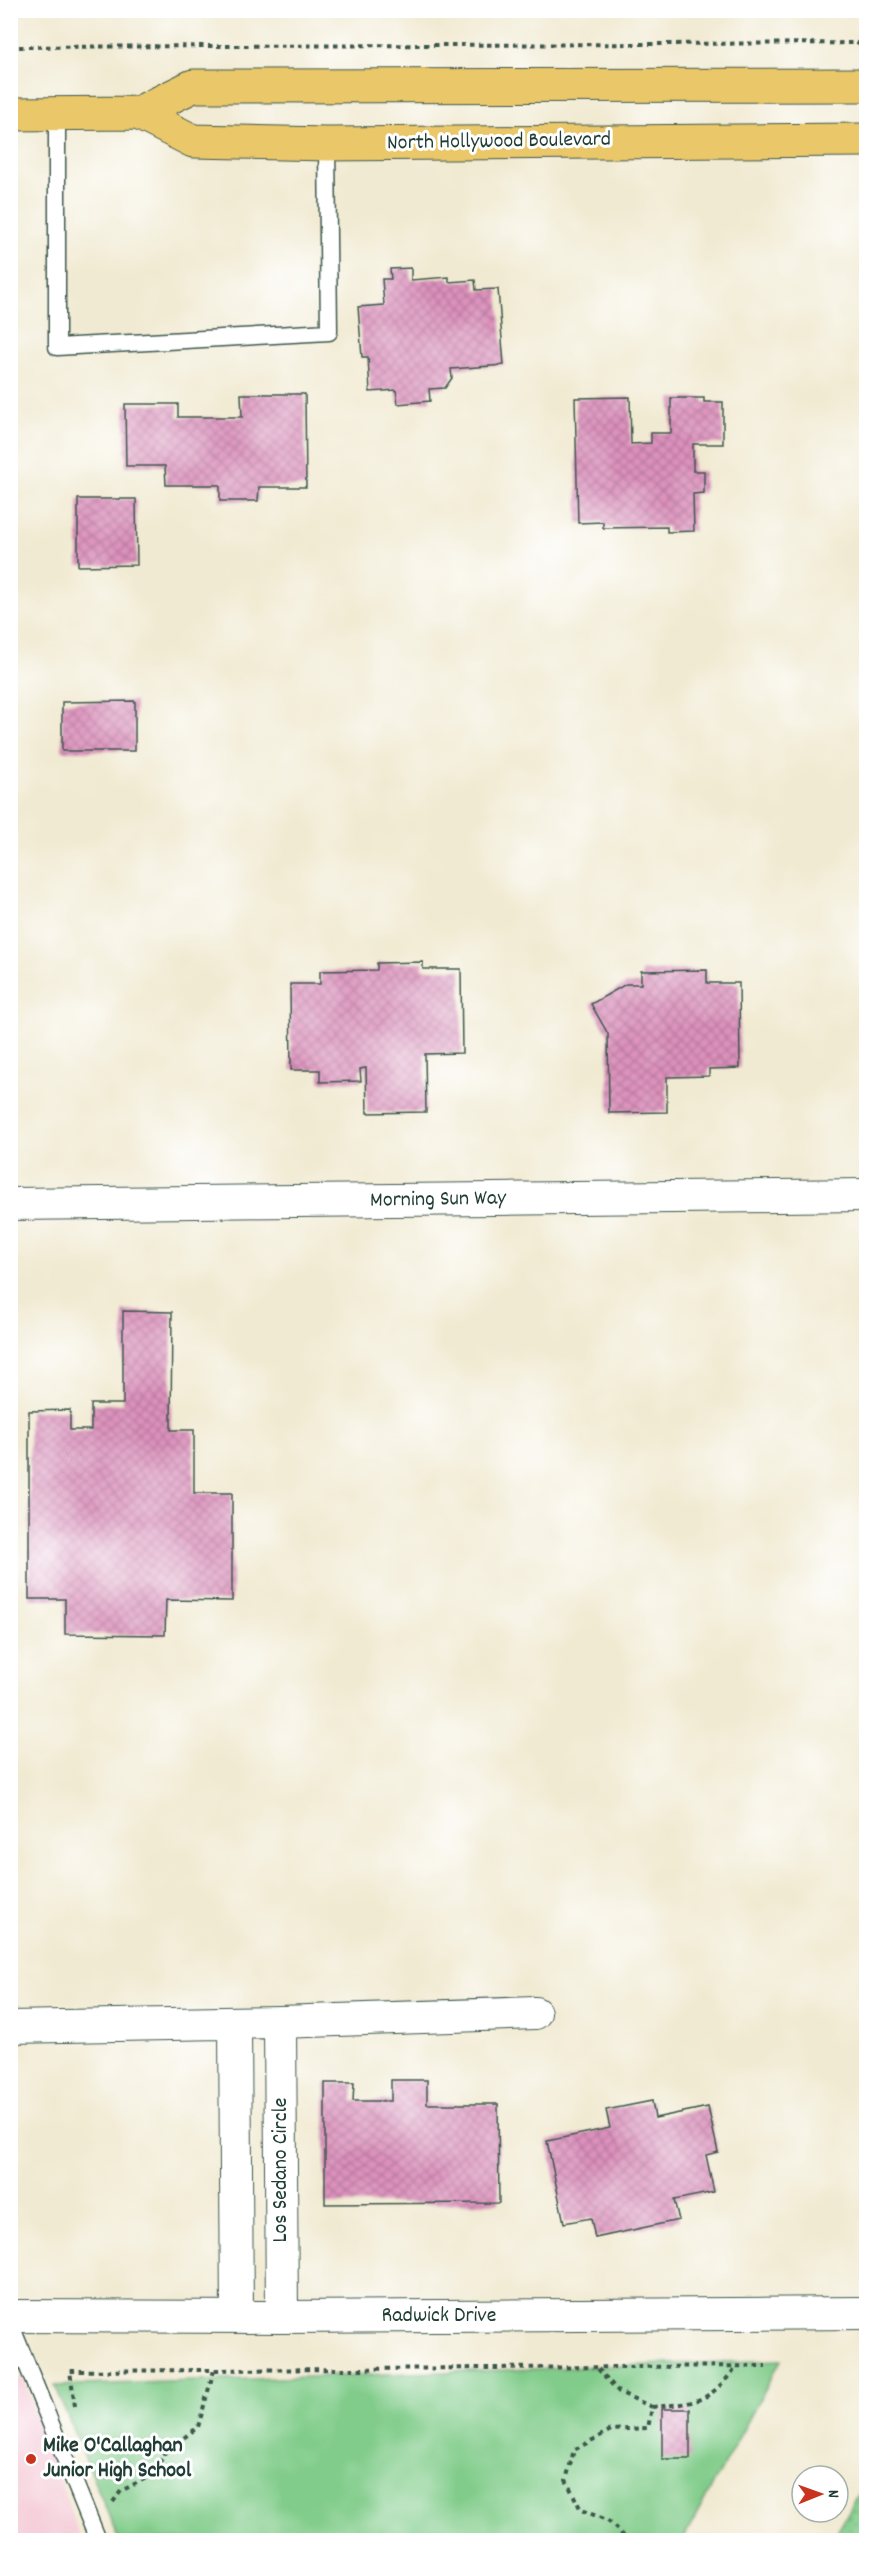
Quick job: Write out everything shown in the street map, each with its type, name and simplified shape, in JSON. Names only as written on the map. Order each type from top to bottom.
[{"type":"main road","name":"North Hollywood Boulevard","points":[[10,114],[138,113],[193,86],[867,85]]},
{"type":"main road","name":"North Hollywood Boulevard","points":[[138,113],[193,141],[327,144],[867,140]]},
{"type":"street","name":"Morning Sun Way","points":[[10,1204],[867,1196]]},
{"type":"street","points":[[10,2028],[534,2013]]},
{"type":"street","name":"Los Sedano Circle","points":[[280,2022],[282,2317]]},
{"type":"street","name":"Los Sedano Circle","points":[[235,2023],[237,2317]]},
{"type":"street","name":"Radwick Drive","points":[[10,2316],[282,2317],[867,2313]]},
{"type":"lane","points":[[57,113],[57,347],[329,332],[327,144]]},
{"type":"lane","points":[[10,2323],[98,2541]]},
{"type":"path","points":[[10,47],[867,43]]},
{"type":"path","points":[[76,2417],[70,2371],[766,2366]]},
{"type":"path","points":[[598,2368],[619,2392],[652,2407],[703,2400],[725,2382],[736,2367]]},
{"type":"path","points":[[105,2498],[111,2506],[121,2491],[154,2474],[165,2452],[198,2427],[214,2370]]},
{"type":"path","points":[[628,2541],[607,2520],[581,2510],[566,2480],[574,2450],[611,2430],[648,2428],[652,2407]]},
{"type":"shaded area","name":"Mike O'Callaghan Junior High School","points":[[23,2378],[81,2540],[11,2540],[11,2379]]},
{"type":"green space","points":[[781,2360],[683,2540],[119,2540],[55,2386]]},
{"type":"green space","points":[[866,2482],[866,2540],[832,2540],[841,2524],[850,2524],[850,2509]]},
{"type":"building","points":[[411,268],[411,280],[449,277],[449,282],[475,280],[476,290],[498,289],[504,365],[451,369],[452,378],[445,388],[429,389],[430,401],[398,404],[396,390],[370,392],[368,357],[362,357],[358,307],[384,305],[382,279],[391,279],[390,269]]},
{"type":"building","points":[[241,394],[305,394],[306,487],[259,487],[258,501],[220,501],[220,485],[166,485],[165,466],[126,466],[125,404],[178,404],[178,417],[242,417]]},
{"type":"building","points":[[630,397],[631,444],[651,443],[651,433],[671,433],[671,398],[704,398],[704,402],[723,402],[723,444],[693,444],[693,471],[704,471],[704,493],[693,494],[694,531],[667,532],[667,527],[603,528],[603,522],[578,523],[575,398]]},
{"type":"building","points":[[78,499],[136,499],[137,565],[78,566]]},
{"type":"building","points":[[135,701],[135,751],[62,751],[62,702]]},
{"type":"building","points":[[423,962],[423,969],[461,969],[462,1053],[425,1054],[426,1112],[367,1113],[366,1068],[360,1069],[361,1081],[320,1082],[320,1070],[291,1070],[290,984],[320,984],[320,971],[377,970],[377,963]]},
{"type":"building","points":[[707,970],[707,983],[739,983],[740,1068],[709,1069],[709,1076],[667,1077],[667,1112],[609,1113],[608,1034],[591,1004],[626,984],[641,984],[641,971]]},
{"type":"building","points":[[123,1311],[172,1312],[171,1430],[194,1430],[194,1493],[232,1493],[232,1601],[166,1600],[165,1635],[65,1634],[65,1599],[29,1599],[29,1411],[70,1410],[70,1430],[91,1430],[91,1404],[123,1404]]},
{"type":"building","points":[[391,2080],[427,2080],[427,2104],[498,2104],[499,2203],[325,2204],[325,2083],[354,2083],[353,2101],[391,2101]]},
{"type":"building","points":[[652,2101],[655,2118],[708,2107],[718,2152],[706,2155],[714,2192],[674,2200],[679,2220],[595,2238],[591,2218],[564,2223],[547,2141],[610,2128],[606,2110]]},
{"type":"building","points":[[662,2409],[690,2409],[690,2459],[662,2459]]},
{"type":"place","name":"Mike O'Callaghan Junior High School","points":[[31,2459]]}]
